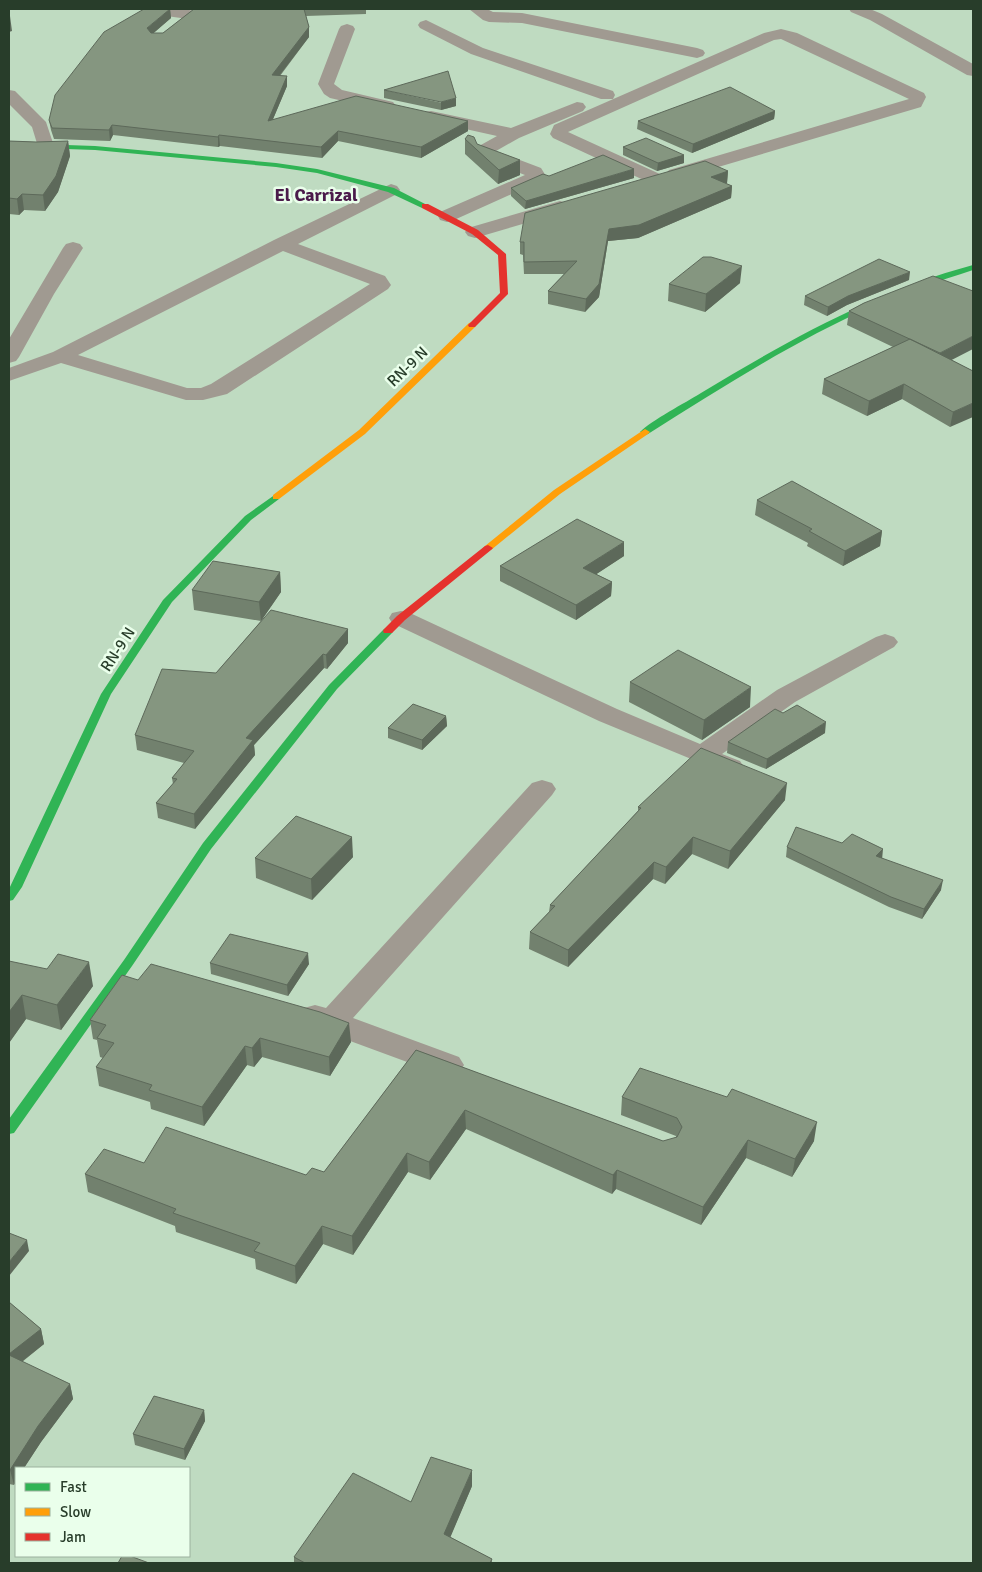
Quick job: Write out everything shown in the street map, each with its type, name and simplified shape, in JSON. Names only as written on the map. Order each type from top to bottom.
[{"type":"main road","name":"RN-9 N","points":[[9,145],[95,148],[276,165],[317,171],[391,190],[448,216],[475,232],[502,254],[504,294],[362,432],[248,518],[168,600],[106,694],[16,887],[9,897]]},
{"type":"main road","points":[[9,1129],[142,967],[208,846],[333,687],[402,618],[557,492],[640,435],[748,368],[855,311],[908,289],[973,267]]},
{"type":"street","points":[[152,9],[191,11]]},
{"type":"street","points":[[448,216],[537,176],[535,172],[484,153],[485,150],[513,134],[607,95],[697,53],[522,18],[489,17],[479,9]]},
{"type":"street","points":[[857,9],[876,17],[973,71]]},
{"type":"street","points":[[173,26],[191,11]]},
{"type":"street","points":[[426,25],[477,51],[607,95]]},
{"type":"street","points":[[347,29],[326,84],[336,94],[513,134]]},
{"type":"street","points":[[628,188],[915,103],[918,98],[791,36],[780,34],[770,36],[560,129],[559,134],[656,179]]},
{"type":"street","points":[[9,95],[40,126],[45,146]]},
{"type":"street","points":[[9,374],[60,356],[391,190]]},
{"type":"street","points":[[475,232],[580,201]]},
{"type":"street","points":[[60,356],[186,394],[203,394],[219,389],[381,285],[378,280],[282,244]]},
{"type":"street","points":[[9,357],[44,294],[73,248]]},
{"type":"street","points":[[402,618],[608,715],[754,777]]},
{"type":"street","points":[[702,755],[786,696],[885,642]]},
{"type":"street","points":[[332,1021],[542,789]]},
{"type":"street","points":[[286,1008],[332,1021],[478,1076]]},
{"type":"building","points":[[144,9],[170,9],[147,28],[151,33],[163,33],[194,9],[304,9],[309,27],[272,75],[287,76],[268,121],[356,96],[468,121],[421,147],[338,131],[321,147],[112,125],[109,130],[52,128],[49,120],[55,95],[104,32]]},
{"type":"building","points":[[448,71],[456,98],[441,102],[384,90]]},
{"type":"building","points":[[730,87],[775,111],[693,144],[638,121]]},
{"type":"building","points":[[468,135],[474,137],[477,144],[520,160],[499,170],[465,139]]},
{"type":"building","points":[[646,138],[684,155],[658,163],[623,147]]},
{"type":"building","points":[[9,141],[68,141],[56,176],[43,195],[22,194],[17,199],[9,198]]},
{"type":"building","points":[[603,155],[634,169],[526,201],[511,188],[543,174],[549,176]]},
{"type":"building","points":[[705,161],[728,171],[711,177],[732,186],[639,225],[609,229],[599,284],[586,299],[548,291],[577,261],[524,262],[524,242],[520,242],[525,213]]},
{"type":"building","points":[[703,257],[711,257],[742,266],[706,294],[669,284]]},
{"type":"building","points":[[879,259],[910,272],[848,296],[828,307],[805,296]]},
{"type":"building","points":[[933,276],[973,291],[973,336],[940,353],[849,311],[864,303]]},
{"type":"building","points":[[910,339],[973,371],[973,403],[953,412],[904,384],[869,401],[824,379]]},
{"type":"building","points":[[792,481],[882,531],[845,551],[809,531],[812,529],[757,500]]},
{"type":"building","points":[[577,519],[624,542],[583,568],[612,582],[576,605],[500,566]]},
{"type":"building","points":[[213,561],[280,572],[259,602],[192,590]]},
{"type":"building","points":[[271,610],[348,629],[326,655],[323,654],[246,738],[253,740],[194,814],[156,803],[177,779],[172,778],[194,751],[135,735],[162,669],[216,673]]},
{"type":"building","points":[[678,650],[751,687],[704,720],[630,682]]},
{"type":"building","points":[[413,704],[446,716],[422,740],[388,728]]},
{"type":"building","points":[[797,705],[826,722],[767,759],[728,742],[775,709],[783,713]]},
{"type":"building","points":[[701,748],[787,783],[730,851],[693,837],[666,867],[654,862],[568,950],[530,932],[555,906],[550,905],[641,808],[638,807]]},
{"type":"building","points":[[296,816],[352,837],[311,879],[255,858]]},
{"type":"building","points":[[796,827],[842,843],[852,834],[883,849],[876,856],[943,880],[924,909],[891,897],[787,847]]},
{"type":"building","points":[[230,934],[308,953],[287,985],[210,963]]},
{"type":"building","points":[[58,954],[89,962],[57,1005],[22,995],[9,1012],[9,961],[47,969]]},
{"type":"building","points":[[151,964],[320,1012],[349,1023],[329,1057],[260,1038],[252,1048],[245,1046],[202,1107],[149,1090],[152,1085],[96,1067],[114,1043],[97,1038],[106,1025],[90,1020],[122,975],[138,980]]},
{"type":"building","points":[[416,1050],[663,1141],[677,1137],[682,1127],[677,1118],[622,1097],[640,1068],[727,1097],[732,1089],[817,1122],[795,1159],[748,1140],[703,1207],[617,1170],[613,1175],[465,1110],[429,1162],[407,1153],[352,1236],[322,1226],[295,1266],[254,1251],[260,1243],[173,1213],[176,1209],[85,1174],[104,1149],[144,1163],[166,1127],[306,1175],[312,1168],[324,1172]]},
{"type":"building","points":[[9,1233],[27,1240],[9,1262]]},
{"type":"building","points":[[9,1302],[41,1329],[9,1354]]},
{"type":"building","points":[[9,1355],[70,1384],[38,1426],[10,1470],[9,1470]]},
{"type":"building","points":[[154,1396],[204,1410],[184,1449],[133,1434]]},
{"type":"building","points":[[431,1457],[472,1470],[444,1534],[492,1559],[490,1563],[305,1563],[294,1557],[353,1473],[411,1502]]},
{"type":"building","points":[[121,1557],[133,1557],[149,1563],[118,1563]]},
{"type":"traffic: fast","points":[[9,145],[95,148],[276,165],[317,171],[391,190],[425,206]]},
{"type":"traffic: fast","points":[[645,432],[749,368],[829,324],[870,304],[973,267]]},
{"type":"traffic: fast","points":[[9,897],[16,887],[106,694],[168,600],[248,518],[276,497]]},
{"type":"traffic: fast","points":[[9,1129],[128,963],[207,846],[333,687],[388,631]]},
{"type":"traffic: slow","points":[[276,497],[362,432],[472,325]]},
{"type":"traffic: slow","points":[[488,548],[557,492],[645,432]]},
{"type":"traffic: jam","points":[[425,206],[475,232],[502,254],[504,294],[472,325]]},
{"type":"traffic: jam","points":[[388,631],[401,618],[488,548]]},
{"type":"district","name":"El Carrizal","points":[[316,195]]}]
